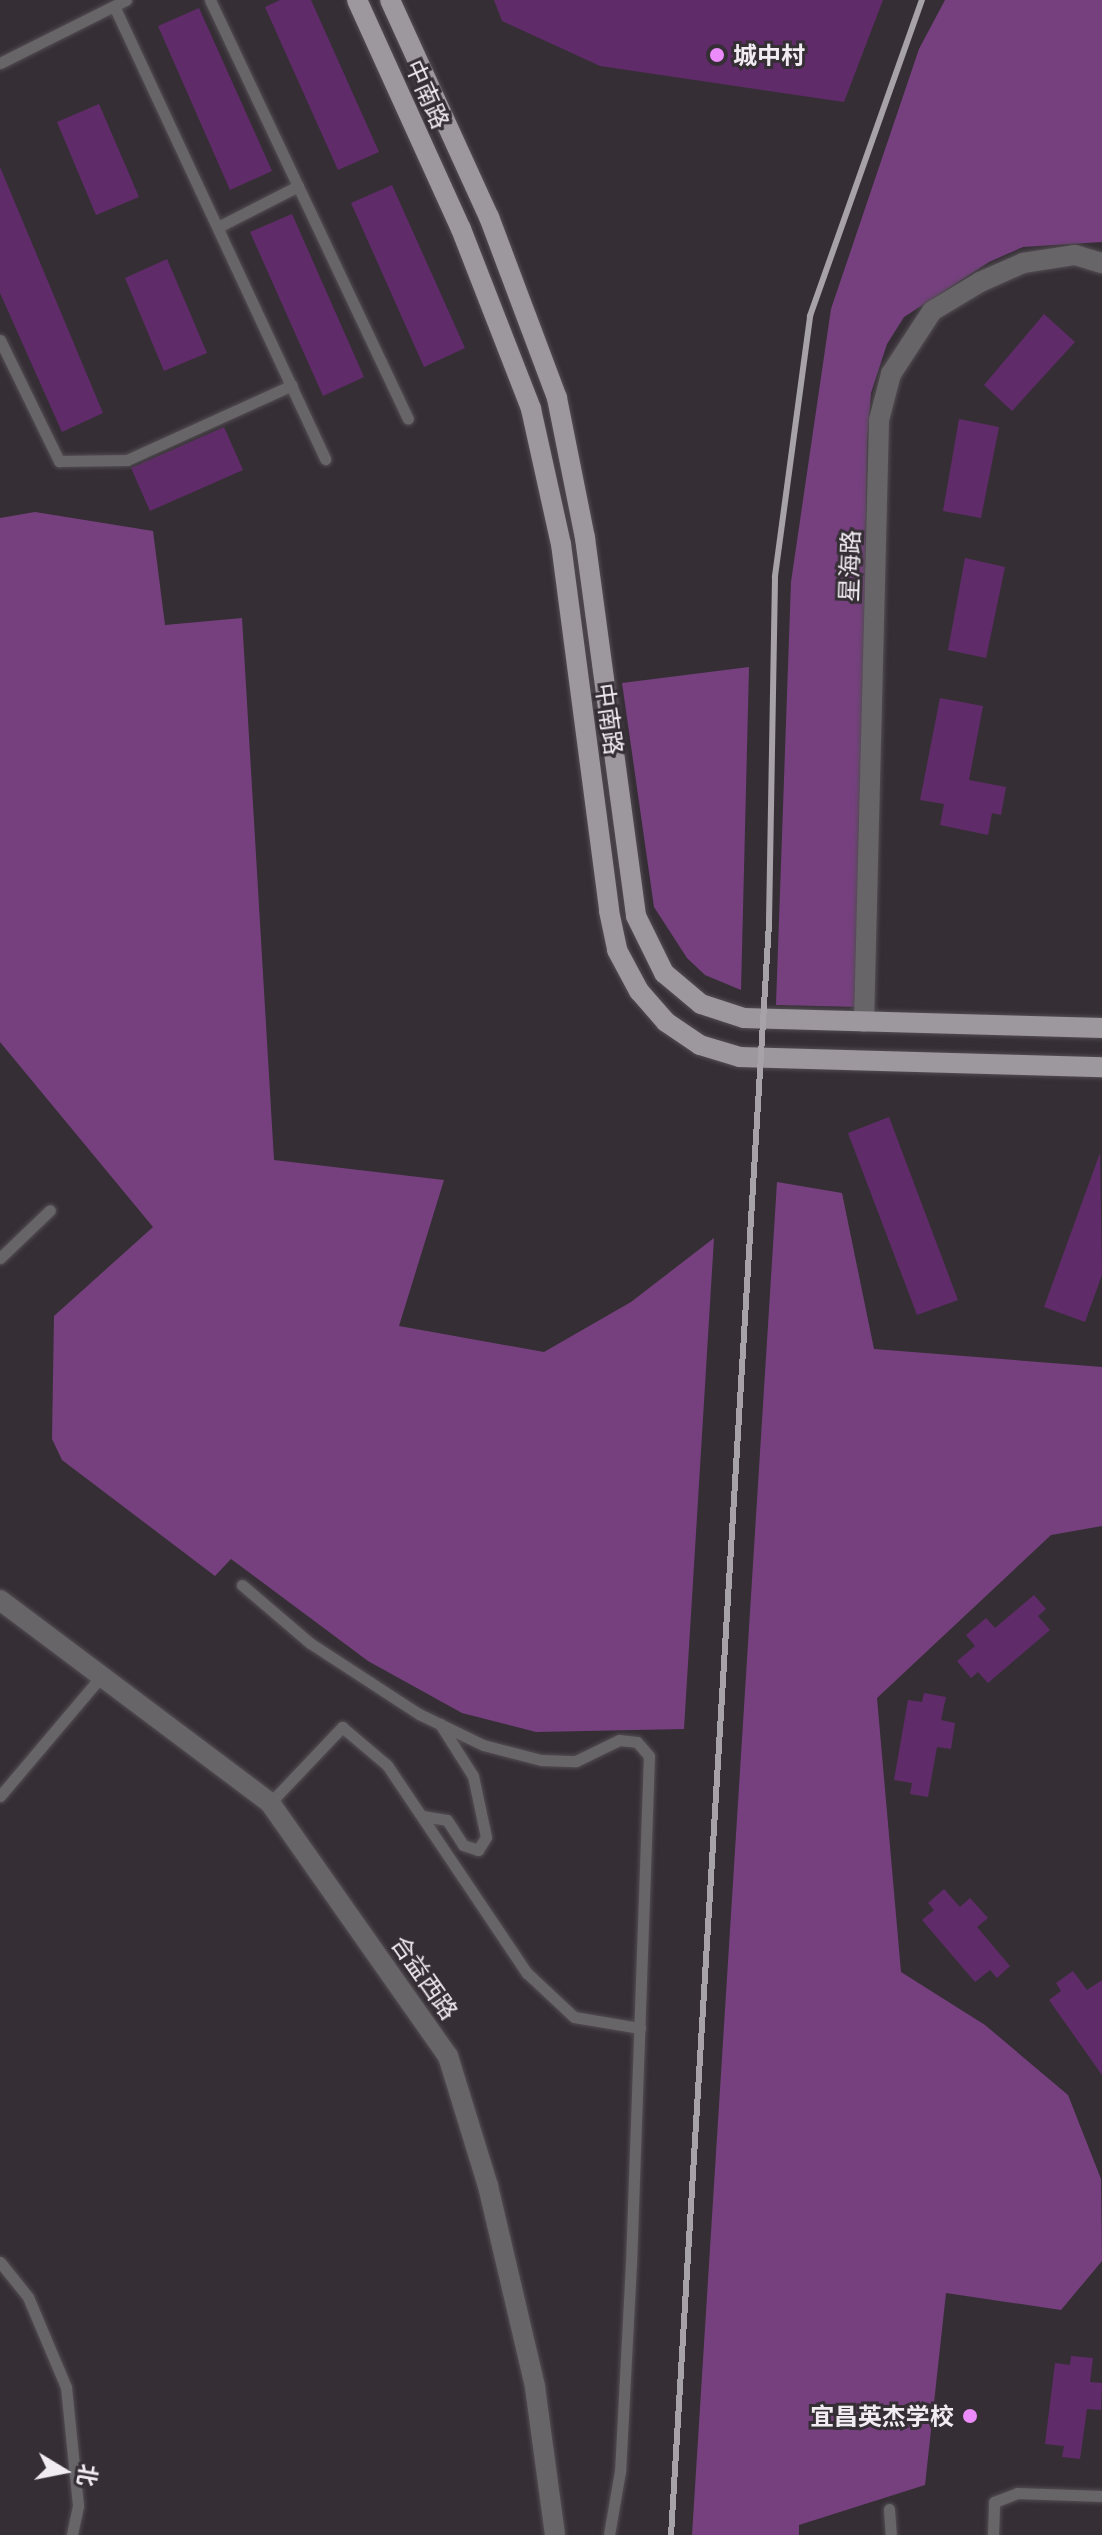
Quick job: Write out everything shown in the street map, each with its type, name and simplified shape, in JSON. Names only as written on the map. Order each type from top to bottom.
[{"type":"main road","name":"中南路","points":[[357,0],[461,229],[531,409],[561,544],[609,911],[617,950],[639,991],[689,1037],[740,1057],[1102,1067]]},
{"type":"main road","name":"中南路","points":[[390,0],[489,217],[557,398],[585,538],[626,862],[647,946],[683,991],[721,1013],[864,1022],[1102,1028]]},
{"type":"street","name":"星海路","points":[[864,1022],[879,420],[891,374],[932,311],[980,282],[1036,261],[1075,255],[1102,263]]},
{"type":"street","name":"合益西路","points":[[0,1600],[103,1674],[270,1803],[448,2056],[488,2186],[535,2387],[555,2535]]},
{"type":"lane","points":[[0,63],[126,0]]},
{"type":"lane","points":[[210,0],[408,419]]},
{"type":"lane","points":[[114,6],[325,459]]},
{"type":"lane","points":[[218,227],[298,186]]},
{"type":"lane","points":[[0,340],[59,461],[127,460],[292,385]]},
{"type":"lane","points":[[0,1258],[50,1210]]},
{"type":"lane","points":[[242,1585],[310,1643],[439,1724],[483,1745],[541,1760],[576,1761],[619,1740],[637,1742],[649,1756],[620,2471],[609,2535]]},
{"type":"lane","points":[[0,1796],[103,1674]]},
{"type":"lane","points":[[422,1816],[447,1820],[463,1845],[478,1850],[486,1837],[473,1776],[439,1724]]},
{"type":"lane","points":[[270,1803],[342,1727],[387,1765],[527,1973],[574,2017],[640,2028]]},
{"type":"lane","points":[[0,2262],[28,2297],[66,2387],[78,2506],[72,2535]]},
{"type":"lane","points":[[993,2535],[994,2502],[1017,2493],[1102,2496]]},
{"type":"lane","points":[[889,2509],[891,2535]]},
{"type":"shaded area","points":[[945,0],[1102,0],[1102,242],[1023,247],[989,262],[904,317],[887,344],[871,393],[867,441],[859,1007],[776,1005],[791,582],[831,309],[919,49]]},
{"type":"shaded area","points":[[35,512],[153,531],[165,625],[242,618],[274,1160],[444,1180],[399,1326],[544,1352],[631,1302],[714,1238],[684,1729],[536,1732],[462,1713],[368,1661],[231,1559],[215,1576],[62,1460],[52,1439],[54,1316],[153,1227],[0,1042],[0,518]]},
{"type":"shaded area","points":[[749,667],[741,990],[705,975],[687,958],[654,907],[622,683]]},
{"type":"shaded area","points":[[777,1182],[842,1193],[874,1349],[1102,1367],[1102,1526],[1051,1535],[877,1698],[901,1972],[985,2025],[1068,2095],[1101,2179],[1102,2261],[1061,2310],[946,2293],[925,2485],[799,2525],[799,2535],[692,2535]]},
{"type":"building","points":[[280,0],[311,0],[379,152],[338,170],[265,7]]},
{"type":"building","name":"城中村","points":[[494,0],[883,0],[844,102],[600,66],[502,21]]},
{"type":"building","points":[[199,8],[272,171],[230,190],[158,26]]},
{"type":"building","points":[[99,104],[139,197],[96,215],[57,122]]},
{"type":"building","points":[[0,167],[103,413],[62,432],[0,293]]},
{"type":"building","points":[[392,185],[465,348],[424,367],[351,203]]},
{"type":"building","points":[[292,214],[364,377],[323,396],[250,232]]},
{"type":"building","points":[[167,259],[207,353],[164,371],[125,278]]},
{"type":"building","points":[[1044,314],[1075,342],[1012,411],[984,385]]},
{"type":"building","points":[[959,419],[999,427],[981,518],[943,511]]},
{"type":"building","points":[[224,427],[243,470],[150,511],[131,468]]},
{"type":"building","points":[[965,558],[1005,567],[986,658],[948,650]]},
{"type":"building","points":[[940,698],[983,706],[969,780],[1006,787],[1001,815],[992,813],[988,835],[940,825],[944,804],[920,800]]},
{"type":"building","points":[[889,1117],[958,1300],[917,1315],[848,1133]]},
{"type":"building","points":[[1100,1153],[1102,1275],[1085,1322],[1044,1307]]},
{"type":"building","points":[[1034,1595],[1046,1609],[1038,1616],[1050,1630],[988,1683],[978,1672],[971,1678],[957,1661],[975,1646],[966,1635],[986,1618],[995,1628]]},
{"type":"building","points":[[924,1693],[946,1697],[941,1720],[955,1723],[951,1749],[937,1747],[928,1797],[910,1794],[912,1783],[894,1780],[908,1700],[922,1702]]},
{"type":"building","points":[[944,1889],[960,1907],[970,1898],[988,1918],[977,1927],[1010,1966],[997,1978],[990,1970],[975,1982],[922,1920],[934,1910],[928,1903]]},
{"type":"building","points":[[1073,1971],[1087,1990],[1102,1980],[1102,2075],[1049,2000],[1061,1991],[1056,1983]]},
{"type":"building","points":[[1071,2356],[1093,2358],[1090,2382],[1102,2383],[1101,2410],[1087,2409],[1080,2459],[1062,2457],[1064,2446],[1045,2444],[1055,2363],[1070,2365]]},
{"type":"railway","points":[[671,2535],[769,922],[775,576],[810,316],[922,0]]},
{"type":"place","name":"城中村","points":[[717,55]]},
{"type":"place","name":"宜昌英杰学校","points":[[970,2416]]}]
